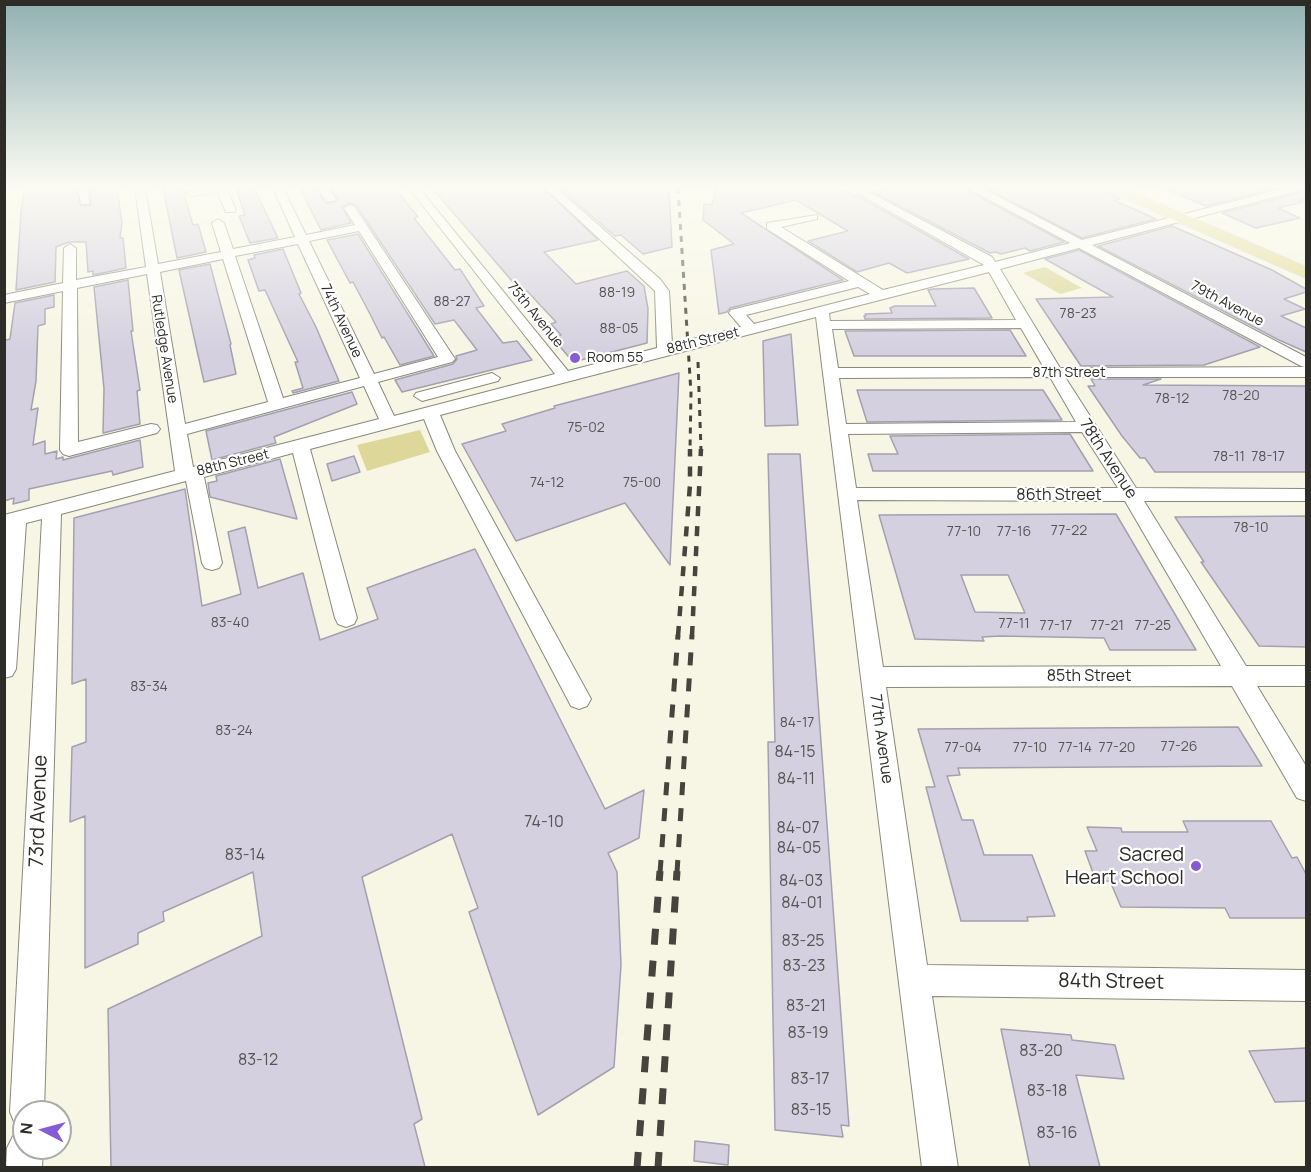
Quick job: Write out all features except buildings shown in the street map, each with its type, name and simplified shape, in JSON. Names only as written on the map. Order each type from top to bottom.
[{"type":"main road","points":[[1237,243],[1306,273]]},
{"type":"main road","points":[[1265,243],[1306,261]]},
{"type":"street","name":"Rutledge Avenue","points":[[148,243],[177,431],[212,563]]},
{"type":"street","points":[[226,243],[277,405]]},
{"type":"street","points":[[4,299],[285,243]]},
{"type":"street","name":"74th Avenue","points":[[305,243],[389,423]]},
{"type":"street","points":[[177,431],[447,359],[373,243]]},
{"type":"street","name":"75th Avenue","points":[[458,243],[566,377]]},
{"type":"street","points":[[611,243],[662,291],[665,351]]},
{"type":"street","points":[[799,243],[881,295]]},
{"type":"street","name":"78th Avenue","points":[[957,243],[986,258],[992,266],[1306,789]]},
{"type":"street","name":"88th Street","points":[[11,520],[389,423],[430,403],[494,395],[1081,243]]},
{"type":"street","name":"79th Avenue","points":[[1081,243],[1306,363]]},
{"type":"street","points":[[70,248],[69,450],[151,429]]},
{"type":"street","points":[[819,310],[861,282]]},
{"type":"street","points":[[751,329],[736,314],[819,310],[1026,324]]},
{"type":"street","name":"77th Avenue","points":[[819,310],[839,429],[940,1167]]},
{"type":"street","name":"87th Street","points":[[831,373],[1306,372]]},
{"type":"street","points":[[494,395],[488,379],[430,403],[446,451],[579,699]]},
{"type":"street","points":[[839,429],[1087,427]]},
{"type":"street","points":[[300,446],[346,618]]},
{"type":"street","name":"86th Street","points":[[848,494],[1306,495]]},
{"type":"street","name":"73rd Avenue","points":[[27,1100],[52,510]]},
{"type":"street","points":[[4,669],[11,520]]},
{"type":"street","name":"85th Street","points":[[872,677],[1306,676]]},
{"type":"street","name":"84th Street","points":[[915,980],[1306,986]]},
{"type":"shaded area","points":[[1045,267],[1082,288],[1060,294],[1023,273]]},
{"type":"shaded area","points":[[420,430],[430,452],[367,471],[357,445]]},
{"type":"railway","points":[[681,243],[691,393],[690,450]]},
{"type":"railway","points":[[698,362],[701,449]]},
{"type":"railway","points":[[692,636],[701,449]]},
{"type":"railway","points":[[678,636],[690,485],[690,450]]},
{"type":"railway","points":[[660,873],[678,635]]},
{"type":"railway","points":[[677,873],[692,635]]},
{"type":"railway","points":[[637,1168],[660,871]]},
{"type":"railway","points":[[658,1168],[677,871]]},
{"type":"place","name":"Room 55","points":[[575,358]]},
{"type":"place","name":"Sacred Heart School","points":[[1196,866]]}]
